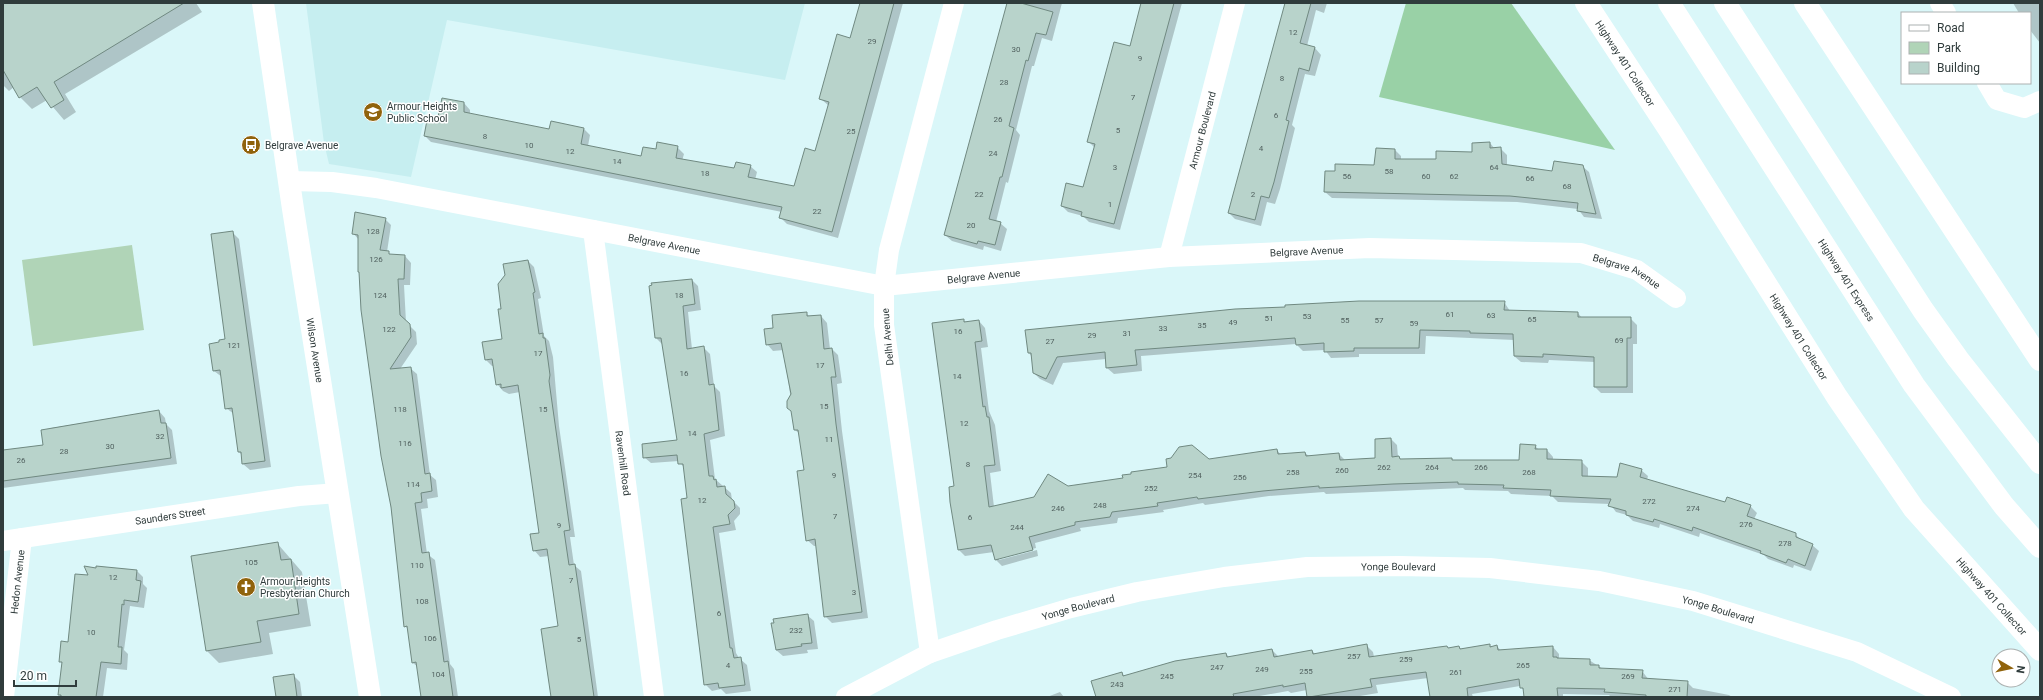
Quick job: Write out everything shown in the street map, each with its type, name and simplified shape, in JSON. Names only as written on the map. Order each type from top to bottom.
[{"type":"main road","name":"Wilson Avenue","points":[[263,3],[289,181],[370,697]]},
{"type":"main road","name":"Highway 401 Collector","points":[[1586,3],[1674,138],[1837,397],[1914,509],[2040,650]]},
{"type":"main road","name":"Highway 401 Express","points":[[1669,3],[1914,385],[2004,506],[2040,547]]},
{"type":"main road","points":[[1725,3],[1923,310],[1958,359],[2040,464]]},
{"type":"main road","points":[[1805,3],[2040,360]]},
{"type":"street","name":"Delhi Avenue","points":[[930,653],[884,325],[884,286],[893,229],[954,3]]},
{"type":"street","name":"Armour Boulevard","points":[[1168,257],[1235,3]]},
{"type":"street","points":[[1940,3],[1945,12]]},
{"type":"street","points":[[1989,84],[1997,100],[2032,104]]},
{"type":"street","name":"Belgrave Avenue","points":[[289,181],[332,182],[376,188],[884,286],[1168,257],[1370,248],[1581,253],[1637,270],[1676,298]]},
{"type":"street","name":"Ravenhill Road","points":[[593,230],[654,697]]},
{"type":"street","name":"Saunders Street","points":[[12,540],[299,496],[338,493]]},
{"type":"street","name":"Hedon Avenue","points":[[4,697],[12,540]]},
{"type":"street","name":"Yonge Boulevard","points":[[846,697],[930,653],[997,630],[1071,608],[1138,592],[1224,577],[1307,567],[1490,568],[1599,581],[1693,601],[1775,625],[1856,652],[1951,697]]},
{"type":"shaded area","name":"Armour Heights Public School","points":[[306,3],[805,3],[785,80],[447,20],[411,177],[329,164],[324,143]]},
{"type":"green space","points":[[1406,3],[1511,3],[1615,150],[1379,97]]},
{"type":"green space","points":[[132,245],[144,330],[33,346],[22,260]]},
{"type":"building","points":[[3,3],[184,3],[54,82],[64,100],[51,108],[37,87],[19,98],[3,70]]},
{"type":"building","points":[[860,3],[894,3],[832,232],[779,218],[782,207],[424,136],[428,115],[438,117],[442,98],[464,102],[464,112],[549,129],[551,121],[584,128],[581,144],[641,156],[643,147],[656,149],[657,142],[678,146],[676,158],[734,168],[736,162],[751,165],[748,177],[794,186],[805,148],[815,151],[829,102],[819,99],[837,34],[850,38]]},
{"type":"building","points":[[1007,3],[1021,3],[1053,12],[1046,35],[1036,33],[1028,61],[1026,60],[1009,126],[1014,128],[1002,177],[1000,177],[989,219],[1001,222],[995,245],[978,241],[977,244],[944,235]]},
{"type":"building","points":[[1141,3],[1174,3],[1114,224],[1081,216],[1082,212],[1061,206],[1066,183],[1083,187],[1095,144],[1087,142],[1114,42],[1130,46]]},
{"type":"building","points":[[1285,3],[1311,3],[1300,43],[1315,47],[1309,71],[1299,68],[1286,120],[1289,121],[1274,182],[1269,198],[1261,196],[1255,220],[1228,213]]},
{"type":"building","points":[[1490,142],[1490,148],[1501,147],[1502,164],[1552,171],[1554,161],[1583,165],[1596,214],[1577,211],[1578,203],[1510,196],[1324,192],[1325,171],[1335,171],[1335,164],[1374,165],[1376,148],[1395,149],[1395,159],[1436,159],[1436,151],[1472,152],[1472,143]]},
{"type":"building","points":[[355,212],[386,218],[380,250],[389,251],[389,254],[405,255],[404,279],[398,279],[400,315],[410,324],[411,337],[390,369],[411,367],[425,474],[430,473],[432,491],[421,493],[422,502],[415,503],[422,553],[429,552],[444,662],[448,661],[453,697],[421,697],[416,662],[412,663],[407,626],[404,627],[391,507],[381,456],[361,310],[358,272],[358,235],[352,234]]},
{"type":"building","points":[[233,231],[265,461],[242,464],[241,452],[238,452],[232,408],[225,409],[220,370],[213,371],[209,344],[225,339],[211,234]]},
{"type":"building","points":[[528,260],[535,292],[533,293],[539,334],[543,333],[543,338],[545,338],[550,375],[549,381],[570,530],[564,531],[569,565],[575,564],[594,697],[551,697],[541,629],[558,626],[547,549],[533,551],[530,534],[539,533],[518,385],[501,388],[501,384],[496,385],[492,359],[485,360],[482,342],[502,339],[498,309],[501,309],[498,284],[505,275],[503,264]]},
{"type":"building","points":[[692,279],[695,304],[683,306],[687,349],[704,346],[709,385],[714,384],[719,430],[704,434],[709,476],[713,476],[714,480],[716,479],[717,487],[725,486],[726,494],[734,501],[735,508],[728,515],[730,524],[713,527],[730,648],[732,648],[734,658],[741,657],[745,685],[719,688],[718,683],[704,685],[681,499],[687,498],[683,464],[678,464],[677,455],[643,458],[642,444],[677,440],[661,338],[655,338],[649,286],[652,285],[651,283]]},
{"type":"building","points":[[1359,301],[1505,301],[1504,310],[1578,312],[1578,317],[1631,317],[1631,338],[1627,338],[1627,387],[1594,387],[1594,357],[1543,354],[1543,357],[1514,356],[1513,334],[1420,330],[1419,348],[1354,348],[1354,351],[1324,352],[1324,343],[1296,345],[1295,338],[1135,350],[1137,365],[1106,368],[1105,352],[1057,357],[1046,379],[1033,373],[1031,353],[1028,353],[1025,330],[1235,309],[1285,307],[1285,305]]},
{"type":"building","points":[[807,312],[807,316],[821,315],[824,349],[832,348],[836,377],[831,377],[836,424],[862,612],[824,617],[815,539],[806,541],[797,471],[804,470],[798,430],[794,430],[791,411],[787,408],[787,401],[791,394],[781,343],[766,345],[764,329],[773,328],[772,315]]},
{"type":"building","points":[[964,319],[964,322],[979,320],[982,341],[975,342],[983,407],[985,406],[987,417],[989,417],[995,465],[984,466],[989,507],[1034,497],[1048,474],[1068,486],[1123,478],[1122,475],[1131,474],[1131,472],[1167,467],[1166,459],[1171,458],[1179,447],[1192,445],[1209,459],[1277,449],[1278,454],[1305,452],[1306,456],[1339,453],[1340,460],[1375,458],[1375,439],[1391,438],[1392,457],[1399,456],[1400,459],[1452,458],[1452,460],[1519,460],[1520,444],[1536,445],[1535,449],[1547,449],[1547,459],[1582,460],[1582,476],[1617,477],[1620,463],[1642,469],[1640,477],[1725,502],[1727,497],[1751,505],[1747,516],[1796,533],[1796,537],[1813,544],[1805,566],[1788,559],[1786,563],[1760,553],[1761,551],[1693,527],[1692,531],[1654,519],[1653,522],[1626,515],[1626,511],[1608,506],[1611,499],[1550,496],[1551,490],[1503,488],[1504,485],[1458,484],[1458,482],[1319,488],[1319,486],[1198,499],[1197,497],[1157,503],[1158,506],[1112,512],[1110,517],[1075,522],[1075,525],[1029,537],[1033,550],[995,560],[991,545],[958,550],[950,502],[949,487],[954,486],[932,323]]},
{"type":"building","points":[[159,410],[161,423],[166,423],[171,458],[3,481],[3,450],[43,445],[41,430]]},
{"type":"building","name":"Armour Heights Presbyterian Church","points":[[278,542],[281,560],[291,559],[299,614],[257,621],[261,642],[206,651],[191,556]]},
{"type":"building","points":[[84,566],[137,570],[136,580],[141,581],[138,602],[124,600],[124,605],[122,604],[118,647],[122,647],[121,664],[101,662],[96,697],[61,697],[61,695],[58,695],[62,662],[59,662],[61,641],[68,642],[75,574],[88,575]]},
{"type":"building","points":[[808,614],[812,643],[776,650],[771,623],[774,623],[773,619]]},
{"type":"building","points":[[1367,644],[1369,657],[1447,646],[1448,648],[1459,646],[1460,649],[1490,644],[1490,647],[1497,645],[1498,650],[1553,646],[1553,657],[1590,659],[1590,665],[1599,665],[1599,668],[1643,670],[1642,678],[1688,681],[1687,697],[1646,697],[1646,695],[1604,692],[1605,689],[1557,688],[1558,697],[1524,697],[1523,688],[1520,688],[1519,679],[1467,688],[1468,697],[1430,697],[1426,672],[1370,679],[1372,687],[1309,697],[1307,697],[1305,683],[1283,687],[1283,685],[1233,694],[1234,697],[1096,697],[1091,681],[1122,672],[1123,676],[1175,661],[1226,653],[1227,657],[1272,649],[1274,657],[1312,650],[1313,654]]},
{"type":"building","points":[[294,674],[297,697],[276,697],[273,677]]},
{"type":"place","name":"Armour Heights Public School","points":[[373,112]]},
{"type":"place","name":"Belgrave Avenue","points":[[251,145]]},
{"type":"place","name":"Armour Heights Presbyterian Church","points":[[246,587]]}]
